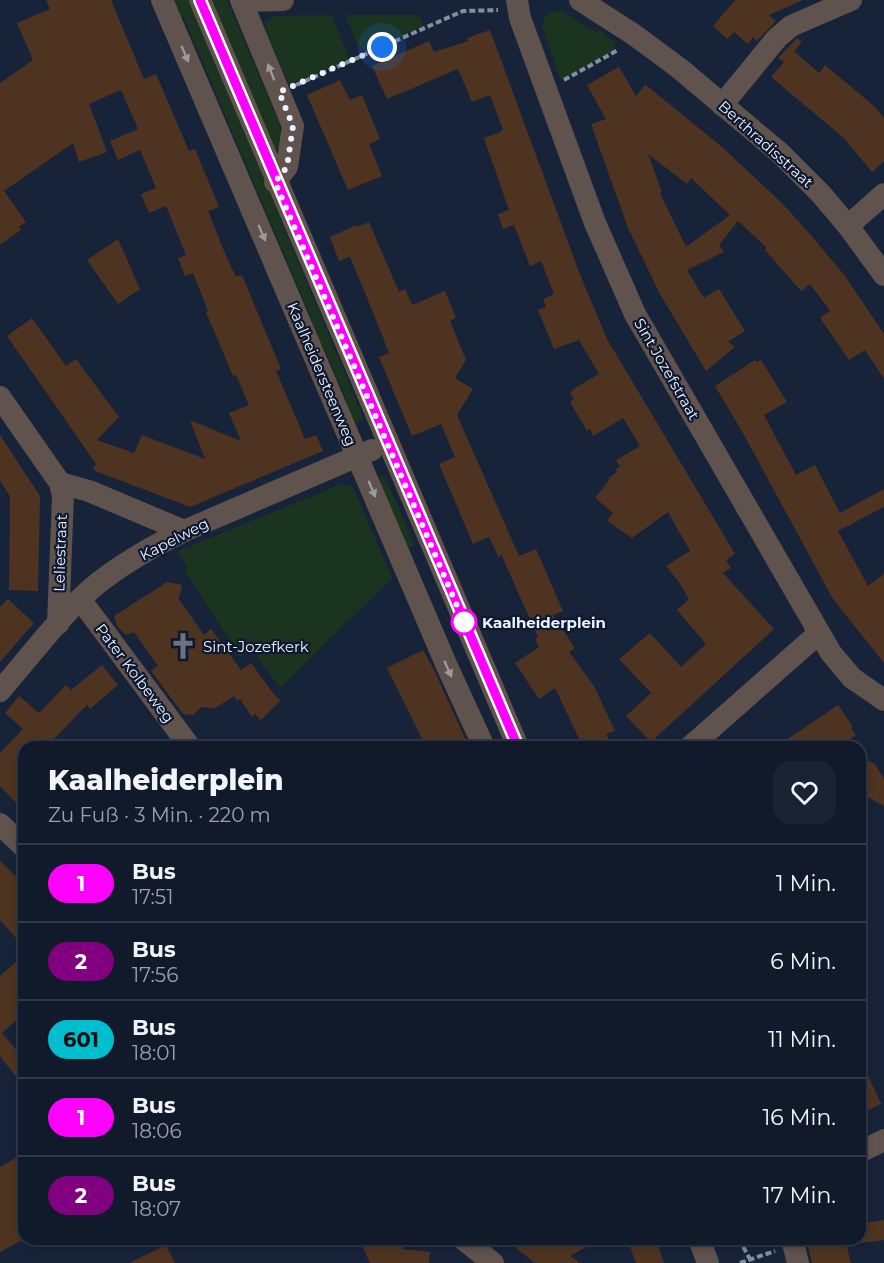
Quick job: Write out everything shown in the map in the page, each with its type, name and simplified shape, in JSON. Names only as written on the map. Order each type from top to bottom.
[{"type":"street","name":"Kaalheidersteenweg","points":[[162,0],[446,664],[481,741]]},
{"type":"street","points":[[200,0],[275,182],[515,741]]},
{"type":"street","points":[[275,182],[287,167],[293,126],[242,1],[284,0]]},
{"type":"street","name":"Berthradisstraat","points":[[580,0],[680,68],[781,154],[821,194],[884,275]]},
{"type":"street","points":[[722,105],[777,38],[791,26],[851,0]]},
{"type":"street","name":"Sint Jozefstraat","points":[[510,3],[520,18],[595,223],[635,314],[818,634],[846,672],[884,700]]},
{"type":"street","points":[[848,226],[884,194]]},
{"type":"street","points":[[0,397],[60,483],[89,491],[184,531]]},
{"type":"street","name":"Kapelweg","points":[[0,691],[80,599],[116,571],[157,544],[387,443]]},
{"type":"street","name":"Leliestraat","points":[[58,624],[63,496],[60,483]]},
{"type":"street","name":"Pater Kolbeweg","points":[[80,599],[186,741]]},
{"type":"street","points":[[697,741],[818,634]]},
{"type":"street","points":[[0,824],[18,841]]},
{"type":"street","points":[[866,1149],[884,1140]]},
{"type":"street","points":[[470,1245],[493,1263]]},
{"type":"street","points":[[701,1245],[708,1263]]},
{"type":"street","points":[[794,1245],[798,1263]]},
{"type":"path","points":[[279,92],[463,11],[497,11],[510,3]]},
{"type":"path","points":[[545,87],[561,81],[620,48],[629,32]]},
{"type":"path","points":[[740,1263],[751,1261],[743,1245]]},
{"type":"green space","points":[[174,0],[189,0],[363,417],[361,421],[350,425],[342,412],[347,401],[322,344],[312,340],[308,331],[312,320],[184,18],[173,13]]},
{"type":"green space","points":[[210,0],[227,0],[280,125],[281,147],[276,149],[273,147]]},
{"type":"green space","points":[[553,11],[562,12],[597,32],[599,30],[616,43],[614,50],[564,78],[560,78],[542,26],[545,16]]},
{"type":"green space","points":[[332,15],[349,59],[289,85],[265,27],[266,20],[276,16]]},
{"type":"green space","points":[[345,15],[419,15],[424,26],[366,51],[357,44]]},
{"type":"green space","points":[[385,476],[415,546],[406,550],[377,477]]},
{"type":"green space","points":[[342,484],[353,487],[392,578],[280,688],[252,649],[240,657],[185,571],[188,568],[178,551]]},
{"type":"building","points":[[46,0],[111,0],[144,79],[156,74],[189,151],[195,149],[219,207],[208,211],[224,251],[236,277],[242,275],[281,369],[276,371],[305,439],[316,435],[323,451],[190,507],[93,470],[96,464],[7,336],[32,318],[66,366],[76,359],[119,417],[97,440],[134,453],[142,435],[205,459],[190,420],[241,441],[229,413],[249,405],[236,375],[233,376],[206,312],[208,311],[193,273],[185,276],[178,258],[186,255],[166,206],[149,213],[141,194],[156,188],[140,150],[118,160],[110,141],[138,129],[121,90],[89,104],[107,152],[79,162],[73,143],[4,191],[26,222],[19,227],[21,230],[0,245],[0,83],[33,60],[17,23],[50,9]]},
{"type":"building","points":[[735,0],[803,0],[769,15],[776,21],[757,41],[753,37],[748,44],[734,32],[727,39],[713,26]]},
{"type":"building","points":[[490,30],[579,272],[607,339],[735,554],[726,560],[731,568],[723,573],[774,629],[652,741],[626,716],[651,693],[619,659],[650,633],[681,667],[706,644],[677,610],[689,599],[666,566],[690,551],[668,512],[632,538],[607,521],[613,513],[595,498],[609,480],[608,478],[620,467],[616,460],[640,446],[623,418],[593,436],[590,429],[587,431],[570,402],[574,399],[570,393],[575,388],[599,374],[579,340],[554,349],[538,310],[546,307],[543,299],[554,294],[541,261],[530,266],[514,225],[503,229],[498,214],[509,210],[484,138],[503,130],[490,95],[472,102],[458,69],[387,99],[372,66],[429,41],[434,52],[468,41],[467,38]]},
{"type":"building","points":[[797,38],[802,42],[794,51],[819,73],[825,65],[874,106],[884,118],[884,161],[872,172],[844,138],[771,77],[784,62],[778,58]]},
{"type":"building","points":[[619,67],[636,96],[645,85],[652,90],[722,147],[782,203],[845,276],[884,334],[884,379],[865,350],[849,360],[820,318],[830,311],[810,284],[801,291],[765,250],[767,248],[738,221],[719,245],[724,252],[687,270],[704,298],[719,289],[745,331],[728,342],[735,347],[706,371],[660,294],[628,228],[591,124],[606,119],[587,85]],"holes":[[[648,154],[687,184],[691,178],[730,215],[686,247],[660,193],[662,192]]]},
{"type":"building","points":[[340,80],[350,100],[362,95],[380,139],[369,144],[382,176],[348,190],[307,95]]},
{"type":"building","points":[[369,222],[399,292],[405,289],[412,305],[445,291],[456,318],[450,321],[466,360],[455,378],[473,389],[457,415],[519,556],[536,549],[563,611],[553,615],[575,648],[569,652],[594,686],[615,731],[606,734],[609,741],[580,741],[555,688],[539,699],[515,663],[539,647],[535,638],[538,637],[501,554],[499,558],[489,537],[473,544],[439,464],[455,457],[441,424],[412,436],[379,357],[389,353],[370,305],[350,257],[339,261],[330,237],[356,225],[357,227]]},
{"type":"building","points":[[118,239],[140,289],[118,304],[87,260]]},
{"type":"building","points":[[755,360],[757,362],[761,360],[787,402],[764,415],[796,475],[815,465],[840,513],[884,489],[884,507],[838,531],[868,586],[884,574],[884,663],[833,599],[715,386]]},
{"type":"building","points":[[0,435],[40,496],[38,591],[9,590],[10,496],[0,481]]},
{"type":"building","name":"Sint-Jozefkerk","points":[[167,582],[182,585],[178,598],[204,635],[211,629],[241,670],[251,663],[280,701],[261,720],[255,714],[252,717],[240,699],[237,701],[234,696],[215,708],[201,707],[193,715],[183,714],[151,671],[158,666],[134,632],[126,635],[117,626],[114,616]]},
{"type":"building","points":[[8,599],[34,623],[0,662],[0,607]]},
{"type":"building","points":[[423,650],[466,741],[423,741],[387,668]]},
{"type":"building","points":[[102,665],[118,685],[90,709],[87,705],[52,741],[18,741],[18,805],[0,786],[0,753],[23,729],[5,713],[19,696],[39,713],[66,685],[71,690]]},
{"type":"building","points":[[838,705],[856,735],[847,741],[785,741]]},
{"type":"building","points":[[866,759],[875,764],[884,779],[884,806],[866,796]]},
{"type":"building","points":[[0,861],[18,878],[18,940],[0,920]]},
{"type":"building","points":[[18,960],[18,1018],[2,1033],[18,1052],[18,1079],[0,1056],[0,976]]},
{"type":"building","points":[[866,1071],[881,1104],[866,1111]]},
{"type":"building","points":[[18,1156],[18,1242],[0,1252],[0,1167]]},
{"type":"building","points":[[884,1220],[884,1240],[866,1242],[866,1223]]},
{"type":"building","points":[[166,1245],[175,1263],[129,1263]]},
{"type":"building","points":[[362,1245],[407,1245],[402,1249],[430,1252],[429,1263],[370,1263]]},
{"type":"building","points":[[512,1245],[590,1245],[570,1256],[580,1263],[535,1263]]},
{"type":"building","points":[[629,1245],[658,1245],[664,1263],[636,1263]]},
{"type":"building","points":[[808,1245],[846,1245],[851,1263],[812,1263]]},
{"type":"bus line","name":"1","points":[[200,0],[282,198],[516,741]]},
{"type":"place","name":"Kaalheiderplein","points":[[464,622]]},
{"type":"place","name":"Sint-Jozefkerk","points":[[183,646]]},
{"type":"route","points":[[382,47],[279,92],[293,126],[287,167],[275,182],[464,622]]}]
